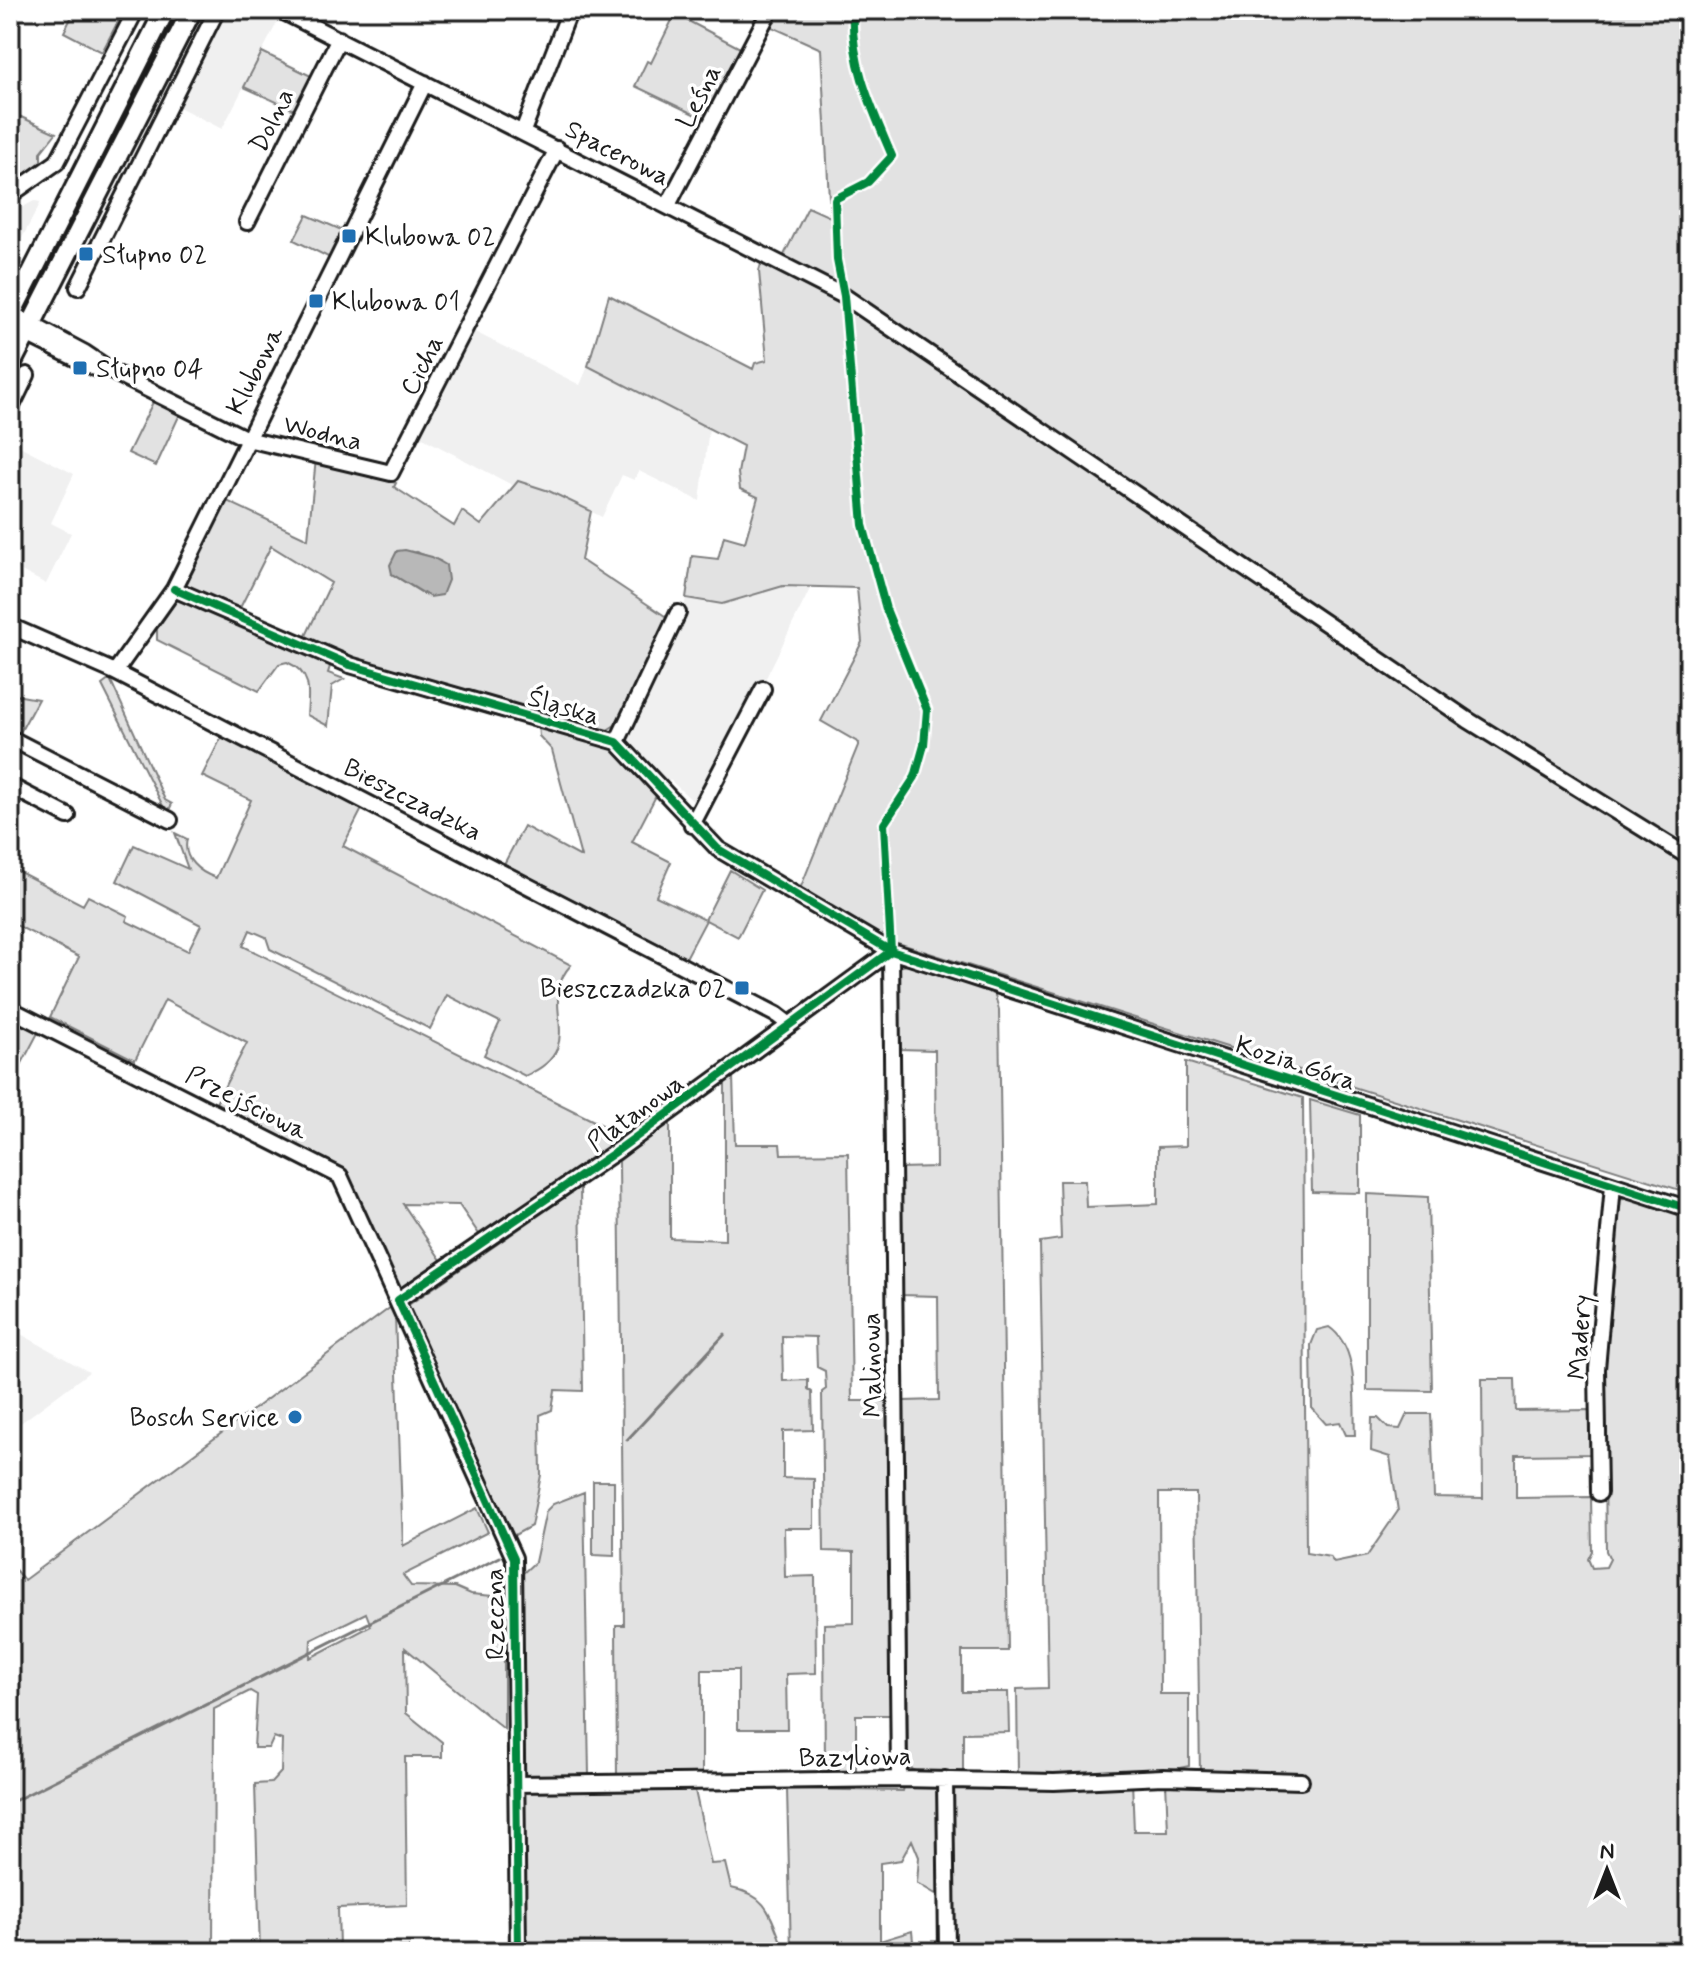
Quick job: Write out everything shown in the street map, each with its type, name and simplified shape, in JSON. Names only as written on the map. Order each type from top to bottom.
[{"type":"main road","points":[[10,366],[16,321],[165,10]]},
{"type":"main road","points":[[16,321],[192,10]]},
{"type":"street","points":[[10,195],[57,162],[136,10]]},
{"type":"street","points":[[78,287],[217,10]]},
{"type":"street","name":"Spacerowa","points":[[280,10],[844,296],[1468,720],[1689,857]]},
{"type":"street","points":[[523,131],[570,10]]},
{"type":"street","name":"Leśna","points":[[668,205],[770,10]]},
{"type":"street","name":"Dolna","points":[[247,222],[339,39]]},
{"type":"street","name":"Klubowa","points":[[115,672],[174,589],[425,83]]},
{"type":"street","name":"Cicha","points":[[391,473],[557,149]]},
{"type":"street","name":"Wodna","points":[[16,321],[82,363],[115,373],[247,439],[391,473]]},
{"type":"street","points":[[10,410],[27,375]]},
{"type":"street","name":"Śląska","points":[[174,589],[350,665],[617,742],[656,781],[692,825],[725,854],[891,951]]},
{"type":"street","points":[[617,742],[678,613]]},
{"type":"street","name":"Bieszczadzka","points":[[10,626],[115,672],[766,1009],[790,1025]]},
{"type":"street","points":[[692,825],[763,689]]},
{"type":"street","points":[[10,738],[170,820]]},
{"type":"street","points":[[10,786],[68,816]]},
{"type":"street","name":"Platanowa","points":[[398,1300],[614,1153],[891,951]]},
{"type":"street","name":"Kozia Góra","points":[[891,951],[1689,1209]]},
{"type":"street","name":"Malinowa","points":[[891,951],[899,1779]]},
{"type":"street","name":"Przejściowa","points":[[10,1009],[340,1176],[398,1300]]},
{"type":"street","name":"Madery","points":[[1599,1493],[1597,1369],[1613,1185]]},
{"type":"street","name":"Rzeczna","points":[[398,1300],[514,1558],[518,1952]]},
{"type":"street","name":"Bazyliowa","points":[[516,1784],[899,1779],[1054,1782],[1194,1778],[1301,1781]]},
{"type":"street","points":[[945,1779],[947,1952]]},
{"type":"shaded area","points":[[75,10],[124,10],[102,52],[64,32]]},
{"type":"shaded area","points":[[223,10],[267,10],[280,17],[222,129],[175,105]]},
{"type":"shaded area","points":[[778,10],[1689,10],[1689,1193],[888,940],[800,889],[859,743],[821,721],[862,642],[857,588],[783,586],[722,604],[686,598],[692,556],[718,559],[724,536],[745,542],[758,497],[740,489],[738,473],[743,446],[588,366],[609,295],[753,369],[755,363],[767,360],[759,271],[762,261],[836,299],[835,284],[783,257],[808,207],[830,217],[821,49],[770,26]]},
{"type":"shaded area","points":[[675,14],[742,49],[706,120],[635,86],[647,61],[651,63]]},
{"type":"shaded area","points":[[262,52],[313,77],[296,111],[244,87]]},
{"type":"shaded area","points":[[10,112],[56,133],[41,152],[41,167],[22,180],[10,175]]},
{"type":"shaded area","points":[[34,201],[41,202],[10,261],[10,214]]},
{"type":"shaded area","points":[[307,215],[344,231],[330,258],[294,240]]},
{"type":"shaded area","points":[[473,331],[580,385],[588,366],[709,428],[700,501],[639,471],[634,480],[622,475],[602,517],[549,491],[518,481],[512,485],[419,436]]},
{"type":"shaded area","points":[[153,402],[180,414],[156,466],[128,453]]},
{"type":"shaded area","points":[[10,441],[74,474],[51,523],[71,533],[46,584],[10,565]]},
{"type":"shaded area","points":[[316,458],[396,483],[394,487],[454,526],[462,511],[481,525],[518,481],[549,491],[591,511],[581,560],[671,620],[615,725],[601,734],[456,692],[303,642],[331,583],[271,546],[238,612],[182,587],[225,500],[308,539]],"holes":[[[416,552],[440,561],[424,594],[392,574]]]},
{"type":"shaded area","points":[[397,551],[432,557],[446,565],[448,580],[442,595],[430,597],[392,574],[390,565]]},
{"type":"shaded area","points":[[812,585],[752,706],[696,804],[670,780],[665,786],[627,746],[627,733],[681,622],[686,598],[722,604],[783,586]]},
{"type":"shaded area","points":[[178,599],[331,663],[328,673],[344,679],[332,686],[328,726],[307,715],[307,684],[295,666],[287,662],[279,664],[259,691],[157,640],[157,629]]},
{"type":"shaded area","points":[[110,679],[165,800],[172,804],[167,814],[102,685]]},
{"type":"shaded area","points":[[10,694],[38,699],[17,738],[10,734]]},
{"type":"shaded area","points":[[538,724],[617,749],[657,794],[632,842],[671,862],[656,896],[705,920],[730,870],[762,890],[738,937],[706,920],[686,958],[504,864],[524,826],[581,857],[552,750],[539,736]]},
{"type":"shaded area","points":[[222,736],[363,807],[343,846],[571,965],[561,980],[558,994],[560,1039],[555,1052],[545,1065],[525,1076],[484,1055],[500,1022],[447,995],[430,1029],[270,949],[266,937],[250,930],[243,946],[626,1137],[481,1237],[459,1205],[403,1204],[443,1263],[400,1292],[342,1168],[216,1103],[247,1043],[165,1000],[135,1060],[50,1017],[79,957],[10,922],[10,867],[83,905],[88,896],[128,916],[126,921],[188,951],[201,925],[117,881],[134,845],[188,869],[175,833],[187,839],[187,853],[193,864],[216,878],[251,800],[202,776]]},
{"type":"shaded area","points":[[907,965],[994,992],[999,1010],[1008,1651],[962,1651],[962,1692],[1008,1692],[1009,1732],[963,1733],[963,1775],[920,1776],[908,1765],[904,1401],[939,1400],[938,1296],[901,1295],[900,1168],[936,1167],[935,1050],[899,1049],[898,967]]},
{"type":"shaded area","points":[[10,1016],[39,1031],[10,1086]]},
{"type":"shaded area","points":[[1186,1062],[1303,1098],[1306,1553],[1330,1557],[1334,1563],[1367,1556],[1398,1511],[1390,1457],[1371,1451],[1372,1418],[1378,1418],[1388,1428],[1400,1429],[1407,1414],[1431,1414],[1434,1497],[1483,1498],[1482,1379],[1515,1379],[1516,1411],[1590,1410],[1591,1454],[1516,1455],[1516,1498],[1591,1497],[1592,1551],[1588,1559],[1592,1568],[1606,1567],[1610,1559],[1606,1551],[1604,1380],[1617,1250],[1618,1202],[1625,1197],[1689,1217],[1689,1952],[936,1952],[944,1899],[917,1883],[919,1857],[912,1840],[901,1860],[880,1863],[880,1941],[912,1931],[914,1952],[791,1952],[787,1789],[903,1791],[904,1787],[1132,1781],[1134,1831],[1168,1831],[1166,1781],[1223,1786],[1309,1785],[1308,1778],[1200,1775],[1196,1493],[1159,1493],[1160,1694],[1189,1694],[1189,1766],[1161,1772],[1018,1775],[1017,1689],[1048,1688],[1040,1242],[1061,1239],[1059,1181],[1085,1181],[1086,1207],[1158,1204],[1158,1147],[1186,1146]]},
{"type":"shaded area","points":[[733,1076],[735,1144],[780,1144],[781,1154],[848,1153],[852,1401],[888,1401],[892,1715],[856,1715],[856,1773],[833,1774],[825,1766],[824,1624],[854,1623],[854,1552],[824,1551],[822,1392],[826,1389],[825,1371],[817,1367],[816,1337],[782,1336],[783,1381],[808,1380],[808,1389],[812,1392],[813,1430],[783,1431],[783,1478],[814,1479],[814,1528],[784,1528],[785,1577],[815,1576],[816,1673],[786,1674],[787,1729],[738,1729],[738,1670],[702,1670],[702,1778],[617,1779],[616,1625],[624,1625],[619,1161],[670,1121],[670,1238],[725,1240],[725,1082]]},
{"type":"shaded area","points":[[1310,1100],[1360,1115],[1360,1193],[1312,1192]]},
{"type":"shaded area","points":[[580,1187],[583,1391],[555,1390],[552,1410],[540,1415],[541,1475],[531,1526],[511,1537],[407,1306]]},
{"type":"shaded area","points":[[1367,1194],[1428,1197],[1432,1391],[1367,1390]]},
{"type":"shaded area","points":[[391,1307],[395,1316],[403,1546],[477,1508],[488,1532],[403,1575],[411,1586],[455,1587],[471,1594],[504,1597],[504,1729],[405,1648],[406,1713],[442,1742],[442,1757],[405,1757],[407,1905],[338,1908],[339,1947],[408,1947],[408,1952],[260,1952],[255,1784],[271,1783],[281,1772],[282,1740],[274,1737],[269,1748],[254,1748],[257,1695],[250,1691],[214,1709],[213,1952],[10,1952],[10,1564],[24,1580]],"holes":[[[366,1613],[371,1626],[310,1658],[311,1640]]]},
{"type":"shaded area","points":[[1329,1327],[1339,1336],[1350,1362],[1355,1435],[1346,1435],[1340,1422],[1326,1424],[1312,1408],[1311,1345],[1317,1330]]},
{"type":"shaded area","points":[[10,1328],[89,1372],[10,1431]]},
{"type":"shaded area","points":[[593,1481],[614,1481],[614,1556],[593,1555]]},
{"type":"shaded area","points":[[584,1492],[589,1776],[522,1779],[521,1575],[535,1562],[546,1511],[553,1504]]},
{"type":"shaded area","points":[[694,1786],[711,1864],[725,1863],[731,1888],[744,1891],[762,1903],[785,1952],[523,1952],[522,1787]]},
{"type":"waterway","points":[[627,1440],[725,1334]]},
{"type":"waterway","points":[[10,1803],[500,1557]]},
{"type":"cycle path","points":[[853,10],[859,67],[892,156],[868,182],[835,199],[837,260],[844,296],[863,525],[886,609],[927,710],[924,745],[915,777],[884,824],[891,951]]},
{"type":"cycle path","points":[[174,589],[350,665],[617,742],[718,849],[891,951],[1689,1209]]},
{"type":"cycle path","points":[[518,1952],[514,1558],[398,1300],[614,1153],[891,951]]},
{"type":"place","name":"Klubowa 02","points":[[349,236]]},
{"type":"place","name":"Słupno 02","points":[[86,254]]},
{"type":"place","name":"Klubowa 01","points":[[316,301]]},
{"type":"place","name":"Słupno 04","points":[[80,368]]},
{"type":"place","name":"Bieszczadzka 02","points":[[742,988]]},
{"type":"place","name":"Bosch Service","points":[[295,1417]]}]
